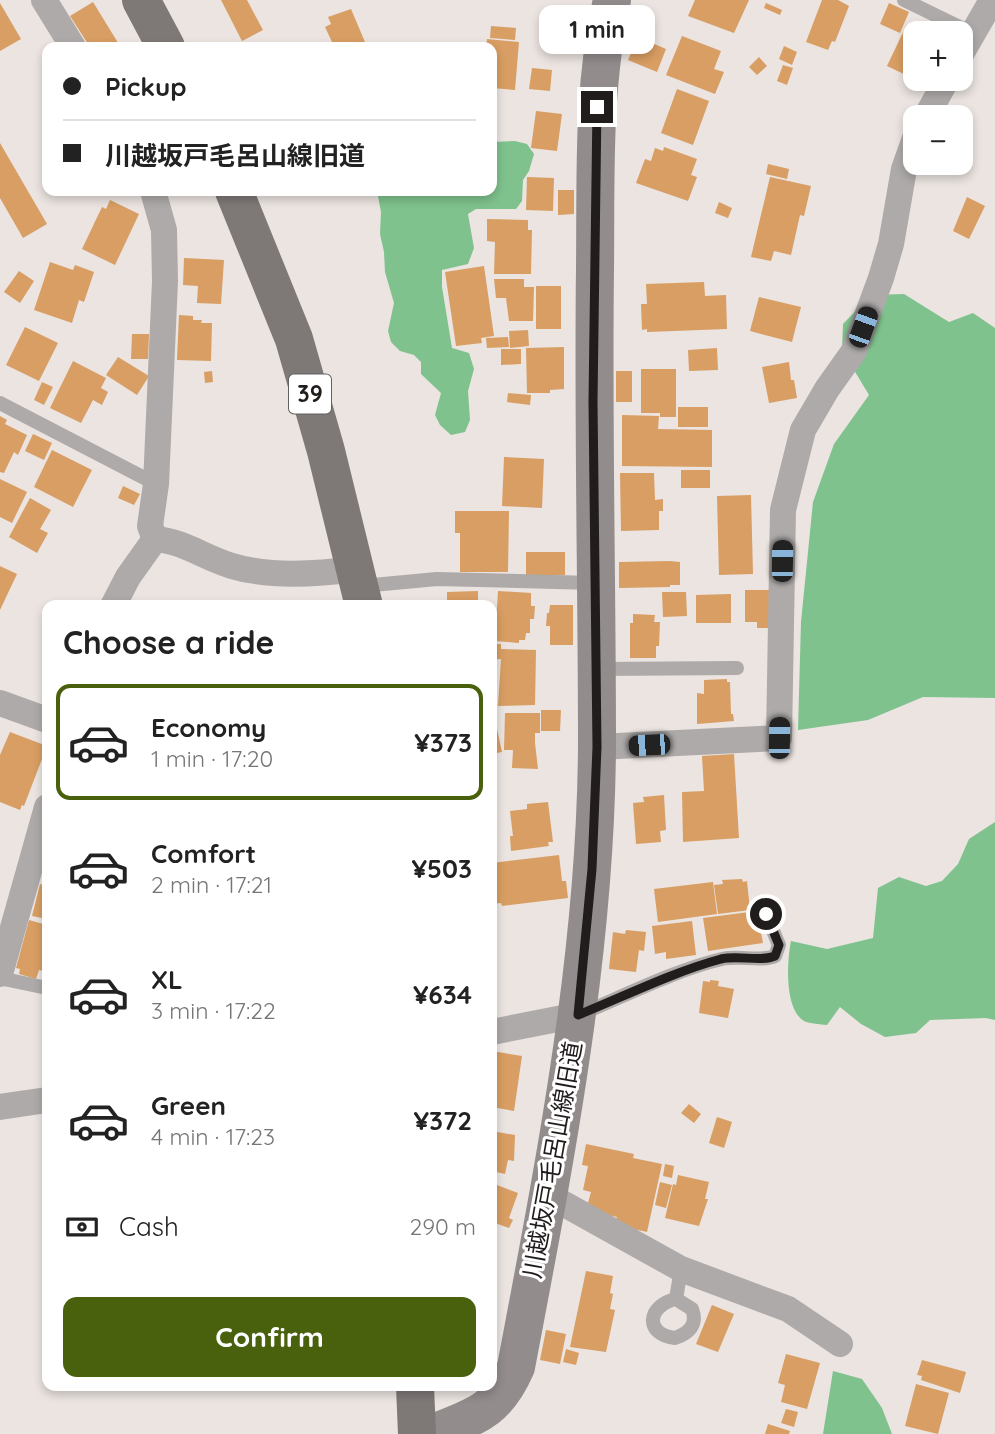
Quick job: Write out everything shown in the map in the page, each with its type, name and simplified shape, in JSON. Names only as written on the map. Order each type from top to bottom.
[{"type":"main road","points":[[141,0],[163,42]]},
{"type":"main road","name":"39","points":[[236,196],[294,339],[360,587]]},
{"type":"main road","points":[[415,1391],[418,1434]]},
{"type":"street","points":[[44,0],[70,42]]},
{"type":"street","name":"川越坂戸毛呂山線旧道","points":[[431,1434],[475,1416],[495,1403],[506,1389],[516,1367],[578,1015],[592,869],[597,747],[593,402],[598,86],[604,35],[612,0]]},
{"type":"street","points":[[973,32],[992,0]]},
{"type":"street","points":[[597,747],[779,738],[783,510],[803,430],[854,351],[881,278],[891,244],[903,175]]},
{"type":"street","points":[[154,196],[164,230],[165,281],[156,484],[150,526],[155,539]]},
{"type":"street","points":[[155,539],[168,540],[233,567],[322,574],[360,587]]},
{"type":"street","points":[[116,600],[128,577],[155,539]]},
{"type":"street","points":[[0,703],[42,718]]},
{"type":"street","points":[[0,976],[42,833]]},
{"type":"street","points":[[497,1030],[578,1015]]},
{"type":"street","points":[[0,1107],[42,1101]]},
{"type":"street","points":[[548,1195],[681,1269],[788,1309],[840,1344]]},
{"type":"lane","points":[[904,0],[934,21]]},
{"type":"lane","points":[[0,403],[156,484]]},
{"type":"lane","points":[[360,587],[437,579],[596,583]]},
{"type":"lane","points":[[596,669],[737,668]]},
{"type":"lane","points":[[578,1015],[723,959],[768,959],[775,956],[779,945],[766,914]]},
{"type":"lane","points":[[0,976],[42,987]]},
{"type":"lane","points":[[676,1299],[681,1269]]},
{"type":"green space","points":[[515,141],[527,144],[534,154],[523,180],[522,201],[516,209],[476,209],[468,214],[474,248],[468,264],[442,270],[442,287],[452,348],[469,353],[474,369],[468,391],[470,420],[465,432],[451,435],[440,425],[435,415],[441,393],[421,374],[421,362],[414,355],[400,351],[391,342],[388,331],[394,303],[385,272],[378,196],[497,196],[497,142]]},
{"type":"green space","points":[[904,294],[949,322],[973,313],[995,328],[995,698],[923,697],[868,720],[798,730],[801,622],[813,502],[834,444],[869,395],[842,350],[843,324],[871,295]]},
{"type":"green space","points":[[995,822],[995,1020],[930,1020],[916,1033],[885,1037],[861,1024],[840,1007],[827,1025],[804,1021],[793,1006],[788,984],[791,941],[827,949],[873,938],[878,888],[899,877],[926,886],[942,881],[958,864],[969,839]]},
{"type":"green space","points":[[833,1371],[862,1379],[882,1408],[892,1434],[823,1434]]},
{"type":"building","points":[[221,0],[247,0],[263,30],[242,41]]},
{"type":"building","points":[[695,0],[749,0],[734,33],[688,16]]},
{"type":"building","points":[[822,0],[838,0],[849,6],[835,42],[832,41],[828,50],[806,42]]},
{"type":"building","points":[[93,2],[118,42],[87,42],[70,16]]},
{"type":"building","points":[[0,3],[21,39],[0,51]]},
{"type":"building","points":[[766,3],[782,10],[780,15],[764,8]]},
{"type":"building","points":[[889,3],[909,12],[900,33],[880,24]]},
{"type":"building","points":[[351,9],[365,42],[332,42],[325,27],[331,24],[328,17]]},
{"type":"building","points":[[491,26],[516,28],[515,40],[490,38]]},
{"type":"building","points":[[903,32],[903,74],[887,66]]},
{"type":"building","points":[[682,36],[721,51],[714,69],[724,72],[715,94],[666,75]]},
{"type":"building","points":[[638,37],[666,49],[657,72],[628,60]]},
{"type":"building","points":[[487,39],[519,42],[515,90],[497,88],[497,42],[487,42]]},
{"type":"building","points":[[784,46],[797,52],[792,65],[779,59]]},
{"type":"building","points":[[759,57],[767,66],[757,75],[749,67]]},
{"type":"building","points":[[783,65],[793,68],[787,85],[777,81]]},
{"type":"building","points":[[532,68],[552,70],[550,91],[529,89]]},
{"type":"building","points":[[677,89],[709,101],[693,145],[661,133]]},
{"type":"building","points":[[536,111],[562,114],[557,151],[531,148]]},
{"type":"building","points":[[0,143],[47,224],[23,238],[0,198]]},
{"type":"building","points":[[664,147],[697,159],[691,175],[697,177],[688,201],[636,183],[645,159],[651,161],[655,148],[663,151]]},
{"type":"building","points":[[768,164],[789,169],[787,179],[766,174]]},
{"type":"building","points":[[527,177],[554,178],[553,211],[526,210]]},
{"type":"building","points":[[770,177],[811,186],[804,216],[800,215],[791,255],[774,251],[771,261],[751,257]]},
{"type":"building","points":[[558,190],[574,190],[574,214],[558,215]]},
{"type":"building","points":[[967,197],[985,206],[969,239],[953,231]]},
{"type":"building","points":[[110,200],[139,214],[115,265],[82,249],[102,207],[106,209]]},
{"type":"building","points":[[719,202],[732,208],[728,218],[715,213]]},
{"type":"building","points":[[487,219],[528,220],[528,230],[532,230],[531,274],[494,274],[495,242],[487,241]]},
{"type":"building","points":[[184,258],[224,260],[221,304],[197,303],[198,286],[183,285]]},
{"type":"building","points":[[50,262],[73,270],[75,265],[94,272],[84,302],[79,300],[72,323],[34,310]]},
{"type":"building","points":[[484,266],[494,336],[481,338],[482,343],[456,346],[445,272]]},
{"type":"building","points":[[19,271],[34,281],[20,303],[4,292]]},
{"type":"building","points":[[494,279],[524,279],[524,287],[534,287],[533,321],[509,321],[506,298],[496,298]]},
{"type":"building","points":[[704,282],[705,296],[726,295],[727,329],[642,330],[641,304],[647,304],[646,284]]},
{"type":"building","points":[[536,286],[561,286],[561,329],[536,329]]},
{"type":"building","points":[[759,297],[801,307],[792,342],[750,331]]},
{"type":"building","points":[[179,315],[193,316],[193,320],[202,320],[201,323],[212,323],[211,361],[177,360]]},
{"type":"building","points":[[25,327],[58,343],[39,381],[6,365]]},
{"type":"building","points":[[528,330],[529,346],[510,348],[509,331]]},
{"type":"building","points":[[132,334],[149,334],[148,359],[131,359]]},
{"type":"building","points":[[508,337],[509,347],[487,348],[486,338]]},
{"type":"building","points":[[564,347],[564,389],[550,390],[550,393],[527,393],[526,348]]},
{"type":"building","points":[[717,348],[718,370],[689,371],[688,350]]},
{"type":"building","points":[[501,349],[521,349],[521,364],[501,365]]},
{"type":"building","points":[[118,357],[149,376],[137,395],[106,375]]},
{"type":"building","points":[[73,361],[106,378],[101,388],[108,392],[102,405],[93,400],[81,423],[50,408]]},
{"type":"building","points":[[789,362],[797,398],[769,403],[762,367]]},
{"type":"building","points":[[641,369],[676,369],[676,417],[660,417],[660,413],[641,413]]},
{"type":"building","points":[[212,371],[213,382],[205,383],[204,372]]},
{"type":"building","points":[[616,371],[632,371],[632,402],[616,402]]},
{"type":"building","points":[[42,382],[53,387],[44,405],[34,400]]},
{"type":"building","points":[[508,393],[531,395],[530,405],[507,402]]},
{"type":"building","points":[[678,407],[708,407],[708,427],[678,427]]},
{"type":"building","points":[[622,415],[659,416],[658,429],[712,430],[712,467],[622,466]]},
{"type":"building","points":[[0,416],[7,420],[5,424],[27,435],[18,455],[14,452],[4,473],[0,472]]},
{"type":"building","points":[[33,434],[52,443],[44,460],[25,451]]},
{"type":"building","points":[[52,450],[92,470],[73,507],[34,487]]},
{"type":"building","points":[[504,457],[544,459],[542,508],[502,506]]},
{"type":"building","points":[[681,470],[710,470],[710,488],[681,488]]},
{"type":"building","points":[[620,473],[654,473],[655,500],[663,499],[663,511],[659,511],[659,530],[621,531]]},
{"type":"building","points":[[0,479],[27,492],[12,523],[0,517]]},
{"type":"building","points":[[123,486],[140,494],[134,505],[118,498]]},
{"type":"building","points":[[751,495],[753,574],[719,575],[717,496]]},
{"type":"building","points":[[30,498],[51,510],[40,529],[48,533],[37,553],[9,537]]},
{"type":"building","points":[[455,511],[509,511],[508,572],[460,572],[460,533],[455,533]]},
{"type":"building","points":[[526,552],[565,552],[565,575],[526,575]]},
{"type":"building","points":[[619,562],[680,562],[680,585],[619,588]]},
{"type":"building","points":[[0,566],[17,574],[0,610]]},
{"type":"building","points":[[745,590],[773,590],[773,628],[757,628],[757,622],[745,622]]},
{"type":"building","points":[[478,591],[478,600],[447,600],[447,592]]},
{"type":"building","points":[[498,591],[531,593],[531,606],[535,606],[534,619],[530,619],[530,633],[526,633],[525,640],[519,640],[519,643],[497,641]]},
{"type":"building","points":[[662,592],[686,592],[687,616],[663,617]]},
{"type":"building","points":[[731,594],[731,623],[696,623],[696,595]]},
{"type":"building","points":[[550,605],[573,605],[573,645],[550,645],[550,626],[546,626]]},
{"type":"building","points":[[633,614],[655,615],[654,622],[660,622],[656,658],[630,658],[630,623],[633,623]]},
{"type":"building","points":[[497,644],[501,644],[501,649],[536,650],[535,705],[498,706],[501,659],[497,659]]},
{"type":"building","points":[[727,679],[727,682],[730,682],[731,714],[734,721],[697,724],[697,693],[704,694],[704,680]]},
{"type":"building","points":[[541,710],[561,710],[560,731],[541,731]]},
{"type":"building","points":[[505,713],[540,713],[540,733],[535,733],[538,769],[512,768],[513,750],[504,750]]},
{"type":"building","points":[[497,729],[502,752],[497,753]]},
{"type":"building","points":[[10,732],[42,744],[42,759],[20,810],[0,802],[0,755]]},
{"type":"building","points":[[734,754],[739,838],[683,842],[682,792],[704,791],[702,756]]},
{"type":"building","points":[[664,795],[666,830],[660,831],[661,842],[636,844],[633,803],[644,802],[643,797]]},
{"type":"building","points":[[548,802],[553,842],[548,842],[549,846],[511,851],[510,836],[513,836],[510,811],[527,809],[527,804]]},
{"type":"building","points":[[559,855],[562,881],[566,881],[568,898],[502,906],[501,903],[497,903],[497,862]]},
{"type":"building","points":[[742,879],[743,882],[747,881],[750,910],[718,914],[714,885],[723,884],[722,880]]},
{"type":"building","points":[[713,882],[717,914],[658,922],[654,889]]},
{"type":"building","points":[[40,884],[42,918],[32,916]]},
{"type":"building","points":[[757,911],[763,943],[708,951],[703,918]]},
{"type":"building","points":[[29,920],[42,924],[42,971],[39,970],[36,979],[19,974],[20,969],[16,968]]},
{"type":"building","points":[[692,921],[696,955],[666,959],[666,952],[655,954],[652,926]]},
{"type":"building","points":[[626,930],[646,932],[644,951],[639,950],[636,972],[609,969],[613,932],[625,934]]},
{"type":"building","points":[[703,981],[719,981],[718,986],[734,989],[728,1018],[699,1013]]},
{"type":"building","points":[[497,1052],[522,1056],[514,1111],[497,1108]]},
{"type":"building","points":[[689,1104],[701,1114],[694,1123],[681,1113]]},
{"type":"building","points":[[717,1117],[732,1122],[724,1148],[709,1143]]},
{"type":"building","points":[[497,1132],[515,1135],[514,1161],[508,1160],[505,1174],[497,1172]]},
{"type":"building","points":[[586,1144],[634,1154],[633,1158],[662,1164],[647,1232],[620,1226],[615,1222],[617,1217],[586,1210],[591,1192],[583,1190],[588,1166],[582,1165]]},
{"type":"building","points":[[665,1164],[674,1166],[672,1178],[663,1176]]},
{"type":"building","points":[[678,1175],[709,1182],[705,1199],[708,1199],[699,1226],[665,1218],[673,1184],[676,1185]]},
{"type":"building","points":[[660,1182],[672,1185],[666,1208],[655,1205]]},
{"type":"building","points":[[497,1185],[518,1193],[509,1218],[513,1220],[509,1228],[497,1224]]},
{"type":"building","points":[[586,1271],[613,1276],[610,1309],[615,1310],[606,1352],[570,1347]]},
{"type":"building","points":[[712,1305],[734,1314],[718,1352],[696,1344]]},
{"type":"building","points":[[546,1330],[566,1334],[560,1364],[540,1360]]},
{"type":"building","points":[[566,1349],[579,1353],[576,1365],[563,1362]]},
{"type":"building","points":[[786,1354],[820,1363],[807,1409],[781,1402],[785,1385],[778,1383]]},
{"type":"building","points":[[922,1360],[966,1372],[960,1393],[921,1380],[922,1376],[917,1375]]},
{"type":"building","points":[[916,1384],[949,1393],[938,1434],[905,1426]]},
{"type":"building","points":[[786,1409],[798,1412],[794,1427],[781,1423]]},
{"type":"building","points":[[768,1424],[790,1431],[789,1434],[765,1434]]},
{"type":"route","points":[[597,107],[593,402],[597,747],[592,869],[578,1015],[723,959],[768,959],[775,956],[779,945],[766,914]]}]
